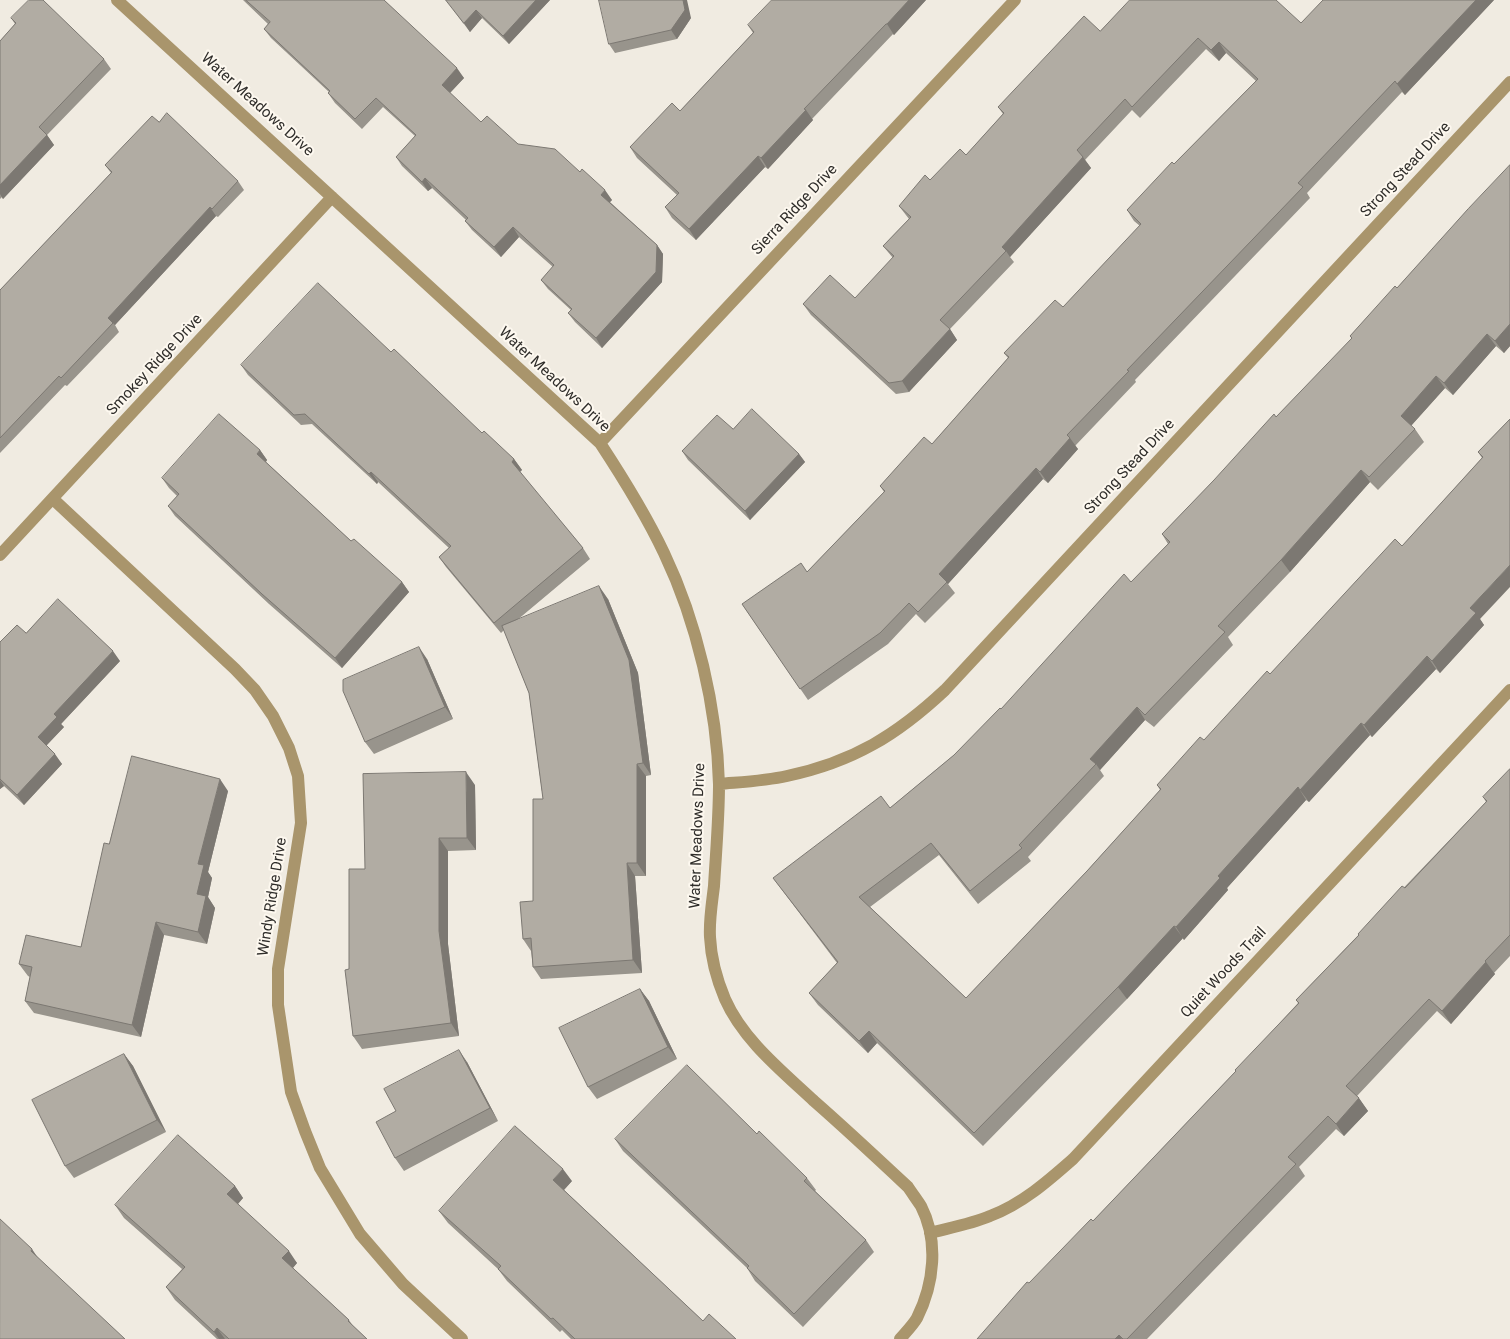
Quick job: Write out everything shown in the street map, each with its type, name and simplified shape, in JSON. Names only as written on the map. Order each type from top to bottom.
[{"type":"street","name":"Water Meadows Drive","points":[[117,0],[600,443],[617,469],[664,553],[683,600],[697,645],[709,700],[716,743],[719,784],[710,937],[715,970],[726,1000],[741,1025],[766,1056],[908,1187],[922,1207],[930,1233],[933,1262],[927,1292],[916,1319],[900,1339]]},
{"type":"street","name":"Sierra Ridge Drive","points":[[600,443],[1015,0]]},
{"type":"street","name":"Strong Stead Drive","points":[[719,784],[786,776],[829,764],[872,746],[895,732],[921,712],[945,690],[1510,82]]},
{"type":"street","name":"Smokey Ridge Drive","points":[[0,555],[332,197]]},
{"type":"street","name":"Windy Ridge Drive","points":[[53,499],[255,690],[273,716],[289,748],[298,776],[301,823],[278,968],[278,1005],[292,1092],[304,1132],[320,1168],[360,1234],[403,1284],[462,1339]]},
{"type":"street","name":"Quiet Woods Trail","points":[[930,1233],[990,1216],[1020,1201],[1047,1182],[1073,1159],[1510,690]]},
{"type":"building","points":[[29,0],[43,0],[104,59],[39,127],[47,135],[0,185],[0,41],[16,23],[11,18]]},
{"type":"building","points":[[246,0],[384,0],[457,68],[442,85],[481,122],[487,116],[518,144],[555,149],[580,172],[582,169],[605,190],[601,195],[657,245],[656,272],[596,338],[568,313],[572,309],[541,280],[554,265],[513,227],[494,247],[465,221],[468,218],[425,178],[422,182],[396,157],[416,135],[376,98],[355,119],[328,93],[330,91],[264,29],[270,22]]},
{"type":"building","points":[[446,0],[536,0],[503,36],[476,10],[464,23]]},
{"type":"building","points":[[599,0],[683,0],[685,10],[671,30],[609,44]]},
{"type":"building","points":[[772,0],[909,0],[804,109],[806,110],[761,158],[758,156],[689,229],[665,207],[679,193],[630,147],[672,103],[680,111],[754,32],[748,25]]},
{"type":"building","points":[[1130,0],[1276,0],[1301,23],[1323,0],[1476,0],[1397,84],[1395,81],[1298,183],[1303,187],[1067,435],[1070,438],[1040,472],[1036,468],[939,574],[947,582],[918,612],[909,603],[880,633],[800,689],[742,604],[801,563],[807,572],[885,491],[880,486],[924,437],[932,444],[1009,357],[1004,353],[1055,300],[1063,307],[1141,224],[1127,210],[1172,162],[1174,164],[1258,79],[1219,42],[1211,50],[1198,38],[1132,107],[1125,99],[1077,150],[1083,157],[1002,247],[1006,251],[940,320],[950,329],[902,381],[889,383],[803,304],[830,275],[855,298],[894,256],[883,246],[911,217],[899,206],[925,175],[930,180],[960,149],[966,155],[1004,113],[998,107],[1084,16],[1100,31]]},
{"type":"building","points":[[167,113],[238,181],[212,209],[210,207],[108,318],[113,323],[0,438],[0,290],[112,172],[105,165],[152,116],[159,122]]},
{"type":"building","points":[[1510,165],[1510,324],[1495,341],[1487,334],[1444,383],[1436,376],[1401,416],[1415,429],[1369,477],[1361,470],[1281,560],[1218,626],[1225,632],[1145,715],[1137,707],[1090,759],[1096,764],[1019,845],[1022,848],[970,891],[931,843],[859,897],[966,998],[1087,871],[1161,789],[1157,785],[1200,737],[1204,740],[1267,671],[1270,674],[1395,539],[1402,546],[1483,457],[1478,452],[1510,419],[1510,565],[1470,608],[1476,613],[1432,661],[1427,656],[1364,725],[1361,723],[1300,790],[1298,787],[1218,876],[1220,878],[1176,927],[1174,926],[1118,987],[974,1133],[869,1031],[859,1041],[809,993],[838,962],[773,878],[881,796],[890,808],[954,755],[1001,709],[1124,574],[1131,582],[1170,542],[1162,534],[1274,414],[1276,417],[1352,338],[1350,336],[1395,286],[1397,288]]},
{"type":"building","points":[[318,283],[391,352],[394,349],[482,433],[484,431],[514,459],[512,462],[583,548],[494,623],[439,557],[451,546],[371,472],[369,474],[305,414],[294,415],[241,365]]},
{"type":"building","points":[[752,409],[799,454],[745,511],[682,451],[717,415],[733,429]]},
{"type":"building","points":[[219,414],[260,450],[257,454],[351,541],[354,539],[402,582],[335,658],[262,594],[168,506],[179,494],[162,478]]},
{"type":"building","points":[[599,586],[629,660],[643,763],[637,764],[637,863],[627,863],[633,960],[533,967],[531,938],[523,939],[520,902],[533,901],[533,799],[543,799],[529,693],[502,626]]},
{"type":"building","points":[[58,599],[113,651],[54,714],[57,717],[38,737],[55,754],[17,795],[0,779],[0,642],[17,625],[26,633]]},
{"type":"building","points":[[419,647],[445,707],[365,742],[343,691],[343,680]]},
{"type":"building","points":[[132,756],[220,779],[198,864],[204,865],[197,894],[206,896],[198,932],[156,922],[132,1025],[25,1001],[32,967],[19,964],[26,935],[81,947],[104,843],[109,844]]},
{"type":"building","points":[[1510,769],[1510,935],[1442,1011],[1429,999],[1346,1086],[1359,1098],[1336,1124],[1328,1116],[1288,1157],[1296,1164],[1127,1339],[1123,1339],[1119,1335],[1115,1339],[977,1339],[1027,1282],[1029,1283],[1091,1219],[1093,1221],[1236,1071],[1299,1003],[1296,1000],[1359,935],[1402,886],[1405,888],[1487,801],[1483,797]]},
{"type":"building","points":[[466,772],[467,838],[439,838],[439,931],[451,1023],[353,1036],[345,970],[349,969],[349,869],[365,869],[363,774]]},
{"type":"building","points":[[640,989],[668,1047],[588,1087],[559,1028]]},
{"type":"building","points":[[459,1050],[490,1108],[395,1158],[376,1122],[396,1111],[384,1089]]},
{"type":"building","points":[[124,1054],[157,1120],[65,1166],[32,1100]]},
{"type":"building","points":[[687,1065],[757,1134],[759,1131],[807,1178],[804,1181],[866,1240],[794,1314],[747,1268],[749,1266],[615,1139]]},
{"type":"building","points":[[515,1126],[563,1169],[553,1180],[703,1321],[709,1314],[736,1339],[575,1339],[498,1269],[501,1266],[439,1211]]},
{"type":"building","points":[[178,1135],[235,1186],[227,1194],[289,1251],[282,1258],[367,1339],[229,1339],[217,1328],[214,1332],[166,1287],[185,1267],[115,1205]]},
{"type":"building","points":[[0,1219],[32,1249],[31,1251],[125,1339],[0,1339]]}]
